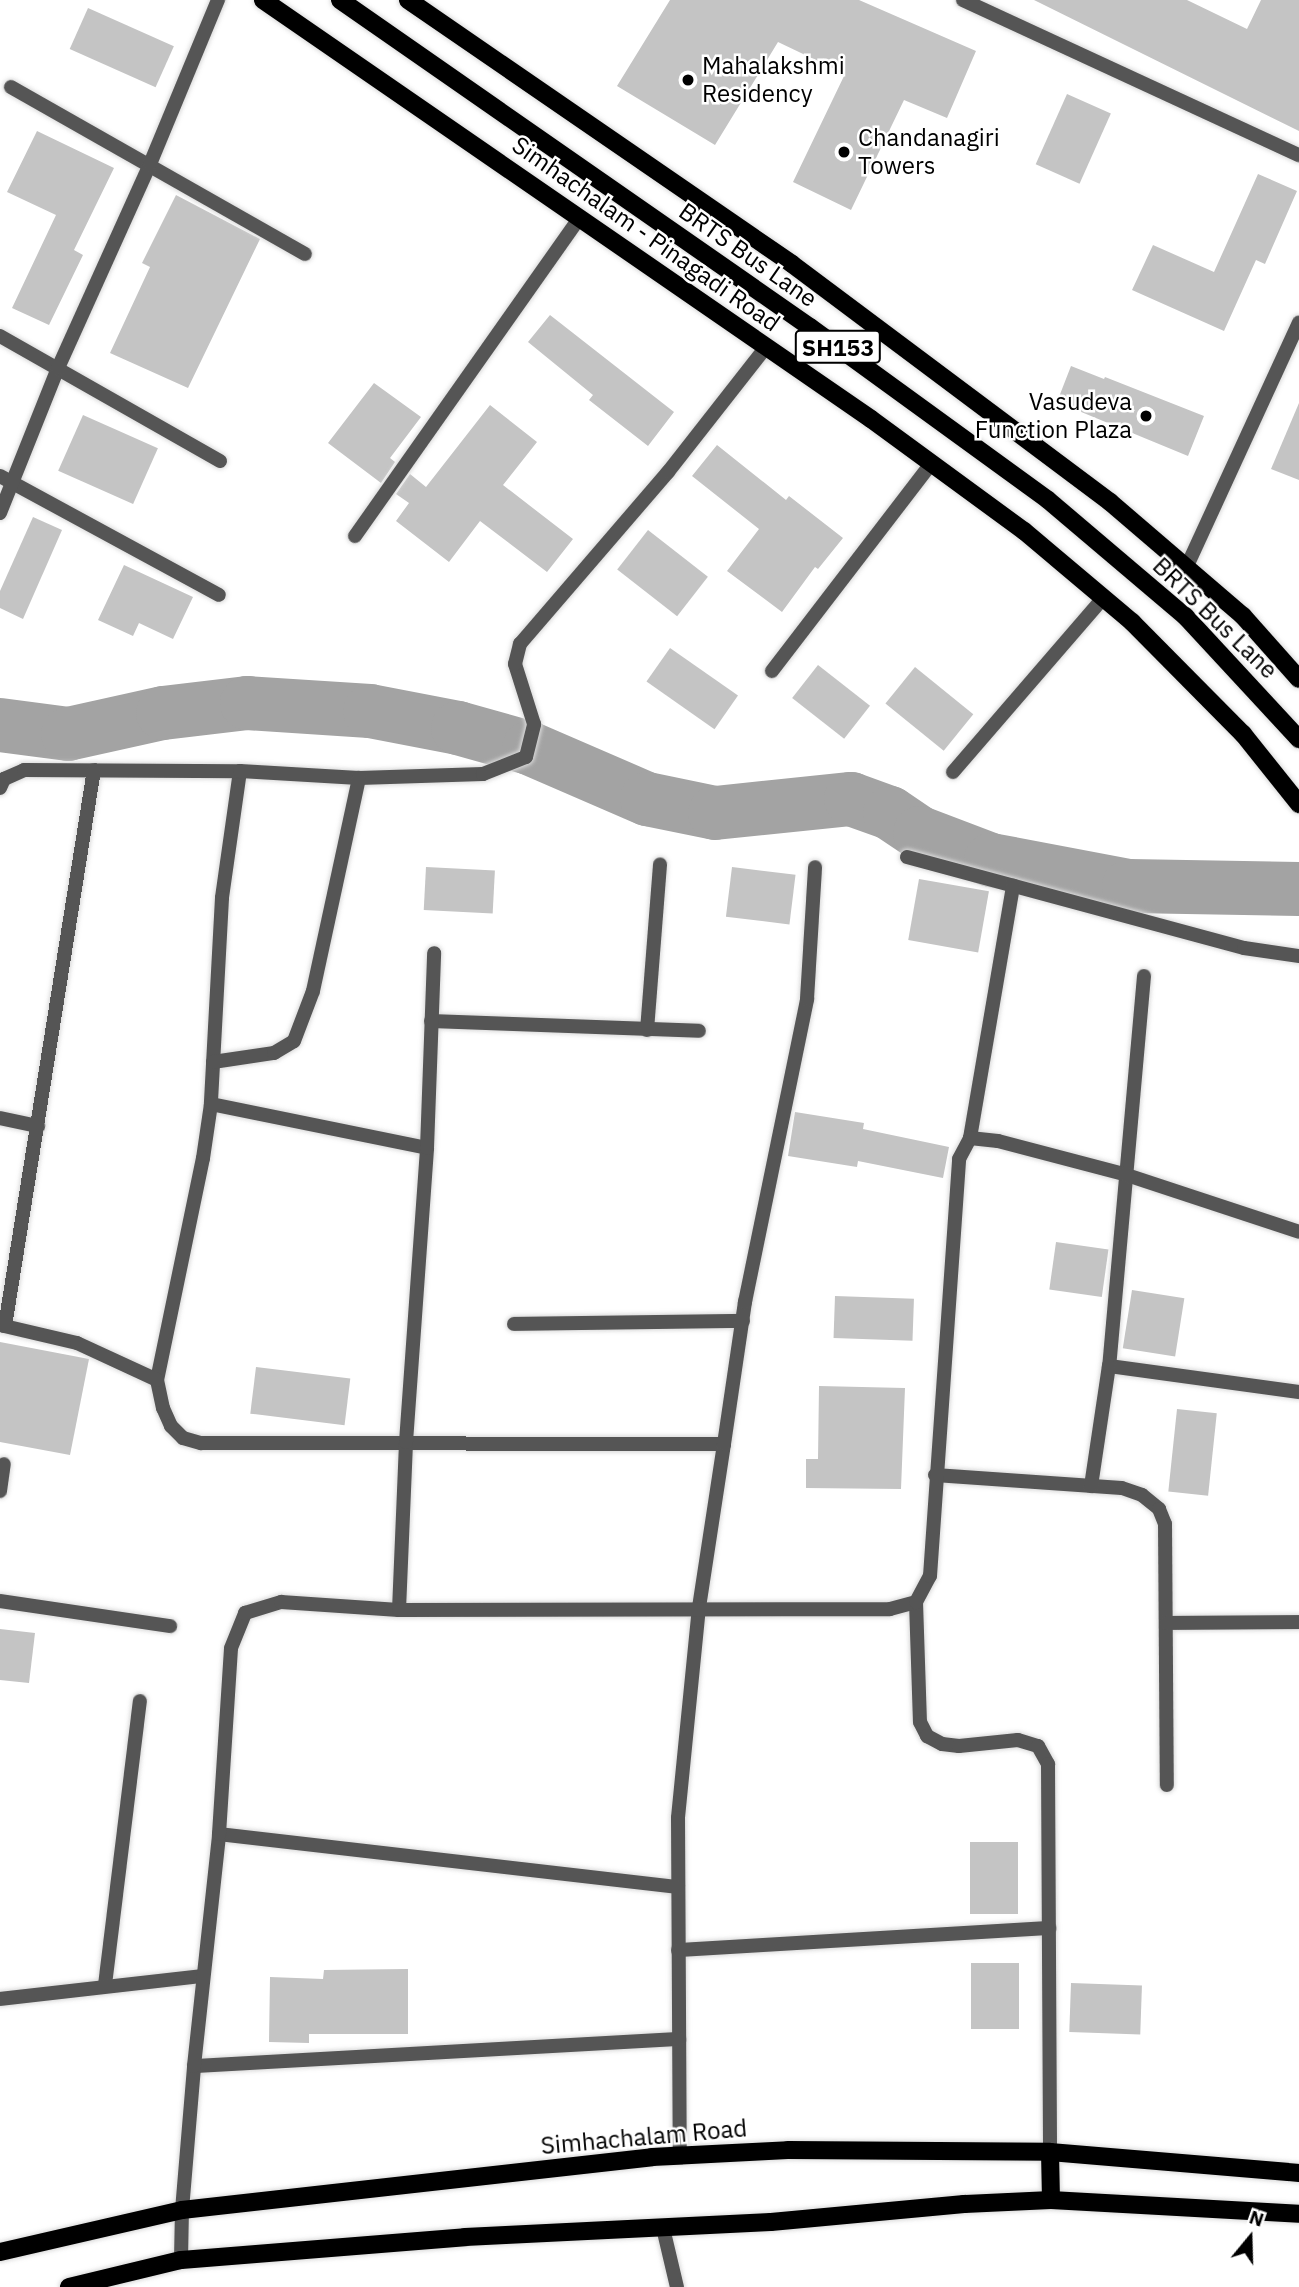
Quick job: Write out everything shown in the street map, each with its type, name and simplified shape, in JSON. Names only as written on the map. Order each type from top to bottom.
[{"type":"main road","name":"Simhachalam - Pinagadi Road","points":[[263,0],[766,346],[1024,531],[1132,622],[1242,734],[1298,803]]},
{"type":"main road","name":"BRTS Bus Lane","points":[[340,0],[821,335],[1048,500],[1185,616],[1299,739]]},
{"type":"main road","points":[[408,0],[792,264],[1110,502],[1243,616],[1299,679]]},
{"type":"main road","name":"Simhachalam Road","points":[[0,2252],[182,2210],[680,2156],[788,2150],[1050,2152],[1299,2173]]},
{"type":"main road","points":[[1050,2152],[1051,2200]]},
{"type":"main road","points":[[69,2287],[181,2260],[465,2237],[663,2228],[1051,2200],[1299,2214]]},
{"type":"street","points":[[0,513],[6,479],[150,164],[218,0]]},
{"type":"street","points":[[963,0],[1299,155]]},
{"type":"street","points":[[11,87],[305,254]]},
{"type":"street","points":[[355,536],[579,218]]},
{"type":"street","points":[[1187,566],[1299,323]]},
{"type":"street","points":[[0,336],[220,461]]},
{"type":"street","points":[[0,788],[4,779],[24,770],[240,771],[359,778],[483,774],[526,757],[534,724],[515,664],[520,644],[668,472],[766,346]]},
{"type":"street","points":[[772,671],[931,464]]},
{"type":"street","points":[[6,479],[219,595]]},
{"type":"street","points":[[953,772],[1103,598]]},
{"type":"street","points":[[94,770],[3,1326],[77,1343],[157,1380]]},
{"type":"street","points":[[240,771],[222,898],[211,1104],[203,1158],[157,1380],[163,1408],[171,1426],[183,1438],[201,1443],[724,1444]]},
{"type":"street","points":[[213,1062],[274,1053],[294,1041],[313,990],[359,778]]},
{"type":"street","points":[[907,857],[1244,948],[1299,956]]},
{"type":"street","points":[[647,1030],[660,865]]},
{"type":"street","points":[[680,2156],[678,1818],[699,1607],[743,1321],[807,999],[815,867]]},
{"type":"street","points":[[1013,886],[970,1138],[959,1158],[930,1576],[916,1602],[920,1722],[927,1736],[942,1744],[958,1746],[1018,1741],[1038,1746],[1048,1763],[1050,2152]]},
{"type":"street","points":[[399,1611],[406,1442],[427,1148],[434,953]]},
{"type":"street","points":[[1091,1486],[1109,1366],[1124,1174],[1144,976]]},
{"type":"street","points":[[431,1021],[699,1031]]},
{"type":"street","points":[[211,1104],[427,1148]]},
{"type":"street","points":[[0,1118],[37,1126]]},
{"type":"street","points":[[970,1138],[998,1141],[1124,1174],[1299,1232]]},
{"type":"street","points":[[514,1324],[743,1321]]},
{"type":"street","points":[[1109,1366],[1299,1392]]},
{"type":"street","points":[[0,1491],[4,1464]]},
{"type":"street","points":[[935,1475],[1122,1488],[1142,1495],[1159,1509],[1165,1524],[1167,1785]]},
{"type":"street","points":[[0,1601],[170,1626]]},
{"type":"street","points":[[181,2260],[182,2210],[194,2066],[219,1834],[231,1647],[245,1613],[281,1602],[399,1611],[699,1607],[890,1609],[916,1602]]},
{"type":"street","points":[[1166,1623],[1299,1622]]},
{"type":"street","points":[[105,1985],[140,1701]]},
{"type":"street","points":[[219,1834],[678,1887]]},
{"type":"street","points":[[678,1950],[1049,1928]]},
{"type":"street","points":[[0,1999],[203,1976]]},
{"type":"street","points":[[194,2066],[679,2039]]},
{"type":"street","points":[[663,2228],[677,2287]]},
{"type":"building","points":[[670,0],[859,0],[976,51],[947,118],[904,100],[851,210],[793,182],[845,74],[778,42],[715,145],[617,86]]},
{"type":"building","points":[[1034,0],[1187,0],[1247,29],[1261,0],[1299,0],[1299,131]]},
{"type":"building","points":[[88,8],[174,46],[156,87],[70,49]]},
{"type":"building","points":[[1067,94],[1111,114],[1080,184],[1036,164]]},
{"type":"building","points":[[37,131],[114,168],[74,250],[83,255],[49,325],[12,308],[56,215],[7,192]]},
{"type":"building","points":[[1258,174],[1297,191],[1265,264],[1256,260],[1224,331],[1132,290],[1153,245],[1214,272]]},
{"type":"building","points":[[176,195],[260,239],[188,388],[110,353],[150,267],[142,263]]},
{"type":"building","points":[[550,315],[674,412],[648,446],[589,400],[593,395],[528,342]]},
{"type":"building","name":"Vasudeva Function Plaza","points":[[1071,366],[1204,416],[1188,456],[1057,402]]},
{"type":"building","points":[[374,383],[421,417],[390,458],[395,462],[381,483],[328,443]]},
{"type":"building","points":[[1299,403],[1299,480],[1271,469]]},
{"type":"building","points":[[490,405],[537,442],[503,485],[573,539],[547,572],[480,521],[449,562],[396,521],[409,503],[396,494],[410,474],[426,487]]},
{"type":"building","points":[[83,415],[158,448],[133,504],[58,471]]},
{"type":"building","points":[[717,445],[786,500],[789,496],[843,538],[818,569],[815,567],[782,612],[727,571],[759,529],[692,476]]},
{"type":"building","points":[[33,517],[62,530],[23,619],[0,608],[0,591]]},
{"type":"building","points":[[648,530],[708,577],[677,616],[617,569]]},
{"type":"building","points":[[124,565],[193,597],[173,639],[139,623],[133,636],[98,620]]},
{"type":"building","points":[[670,648],[738,696],[714,729],[646,682]]},
{"type":"building","points":[[818,665],[870,706],[844,739],[792,698]]},
{"type":"building","points":[[915,667],[973,714],[944,751],[885,704]]},
{"type":"building","points":[[426,867],[495,871],[493,914],[424,910]]},
{"type":"building","points":[[732,867],[796,875],[789,924],[726,917]]},
{"type":"building","points":[[919,879],[989,891],[978,952],[908,940]]},
{"type":"building","points":[[795,1112],[864,1123],[863,1129],[949,1147],[943,1178],[858,1161],[857,1167],[788,1156]]},
{"type":"building","points":[[1056,1242],[1108,1249],[1102,1297],[1049,1290]]},
{"type":"building","points":[[1132,1290],[1184,1298],[1175,1357],[1123,1348]]},
{"type":"building","points":[[835,1296],[914,1299],[912,1341],[834,1338]]},
{"type":"building","points":[[0,1342],[89,1359],[70,1455],[0,1442]]},
{"type":"building","points":[[256,1367],[350,1379],[345,1425],[250,1414]]},
{"type":"building","points":[[819,1386],[905,1388],[901,1489],[806,1488],[806,1459],[818,1459]]},
{"type":"building","points":[[1177,1409],[1217,1413],[1208,1496],[1168,1492]]},
{"type":"building","points":[[0,1629],[35,1633],[29,1683],[0,1680]]},
{"type":"building","points":[[970,1842],[1018,1842],[1018,1914],[970,1914]]},
{"type":"building","points":[[971,1963],[1019,1963],[1019,2029],[971,2029]]},
{"type":"building","points":[[408,1969],[408,2034],[309,2034],[309,2043],[269,2042],[270,1977],[323,1979],[324,1970]]},
{"type":"building","points":[[1071,1983],[1142,1985],[1140,2034],[1069,2032]]},
{"type":"waterway","points":[[0,725],[68,734],[163,713],[247,703],[370,711],[458,728],[529,748],[647,799],[715,813],[851,799],[890,813],[920,833],[991,860],[1129,886],[1299,889]]},
{"type":"place","name":"Mahalakshmi Residency","points":[[688,80]]},
{"type":"place","name":"Chandanagiri Towers","points":[[844,152]]},
{"type":"place","name":"Vasudeva Function Plaza","points":[[1146,416]]}]
